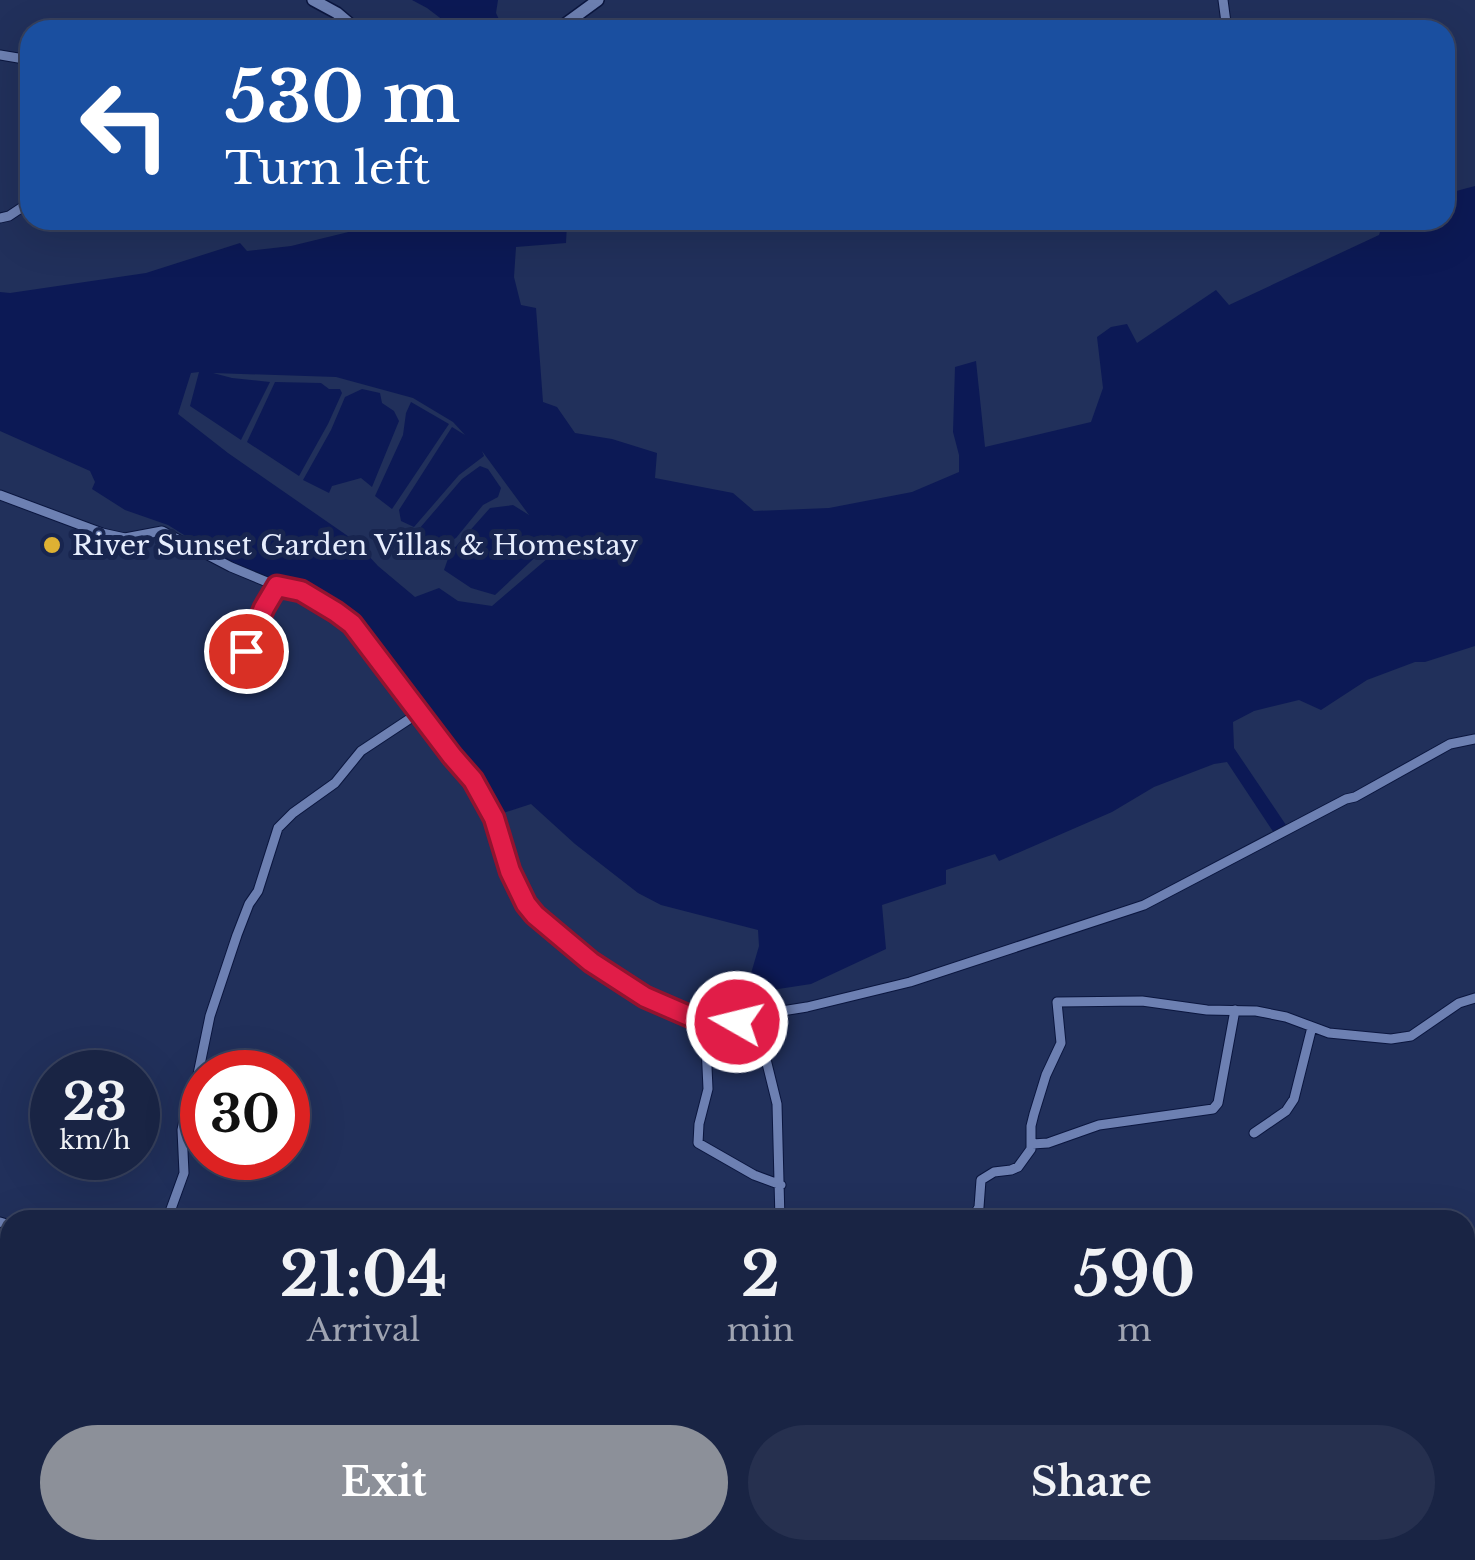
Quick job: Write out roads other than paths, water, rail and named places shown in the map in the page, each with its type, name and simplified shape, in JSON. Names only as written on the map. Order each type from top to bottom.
[{"type":"street","points":[[313,0],[344,20]]},
{"type":"street","points":[[571,20],[598,0]]},
{"type":"street","points":[[0,494],[114,536],[125,538],[162,531],[231,567],[277,586],[301,591],[352,624],[473,780],[494,818],[510,871],[535,915],[591,962],[645,997],[705,1023],[750,1020],[938,974],[1144,905],[1450,744],[1475,739]]},
{"type":"street","points":[[246,651],[277,586]]},
{"type":"street","points":[[171,1210],[184,1173],[182,1130],[201,1066],[210,1016],[278,828],[293,812],[334,783],[361,751],[420,712]]},
{"type":"street","points":[[977,1210],[981,1180],[994,1172],[1018,1167],[1028,1155],[1034,1114],[1060,1043],[1058,1002],[1142,1001],[1207,1010],[1256,1011],[1329,1032],[1400,1039],[1411,1036],[1466,999],[1475,998]]},
{"type":"street","points":[[1032,1144],[1099,1125],[1213,1109],[1218,1103],[1235,1010]]},
{"type":"street","points":[[750,1020],[761,1038],[777,1104],[780,1210]]},
{"type":"street","points":[[705,1023],[708,1088],[698,1143],[754,1175],[781,1185]]},
{"type":"street","points":[[1254,1134],[1294,1099],[1312,1027]]},
{"type":"place","name":"River Sunset Garden Villas & Homestay","points":[[52,545]]}]
